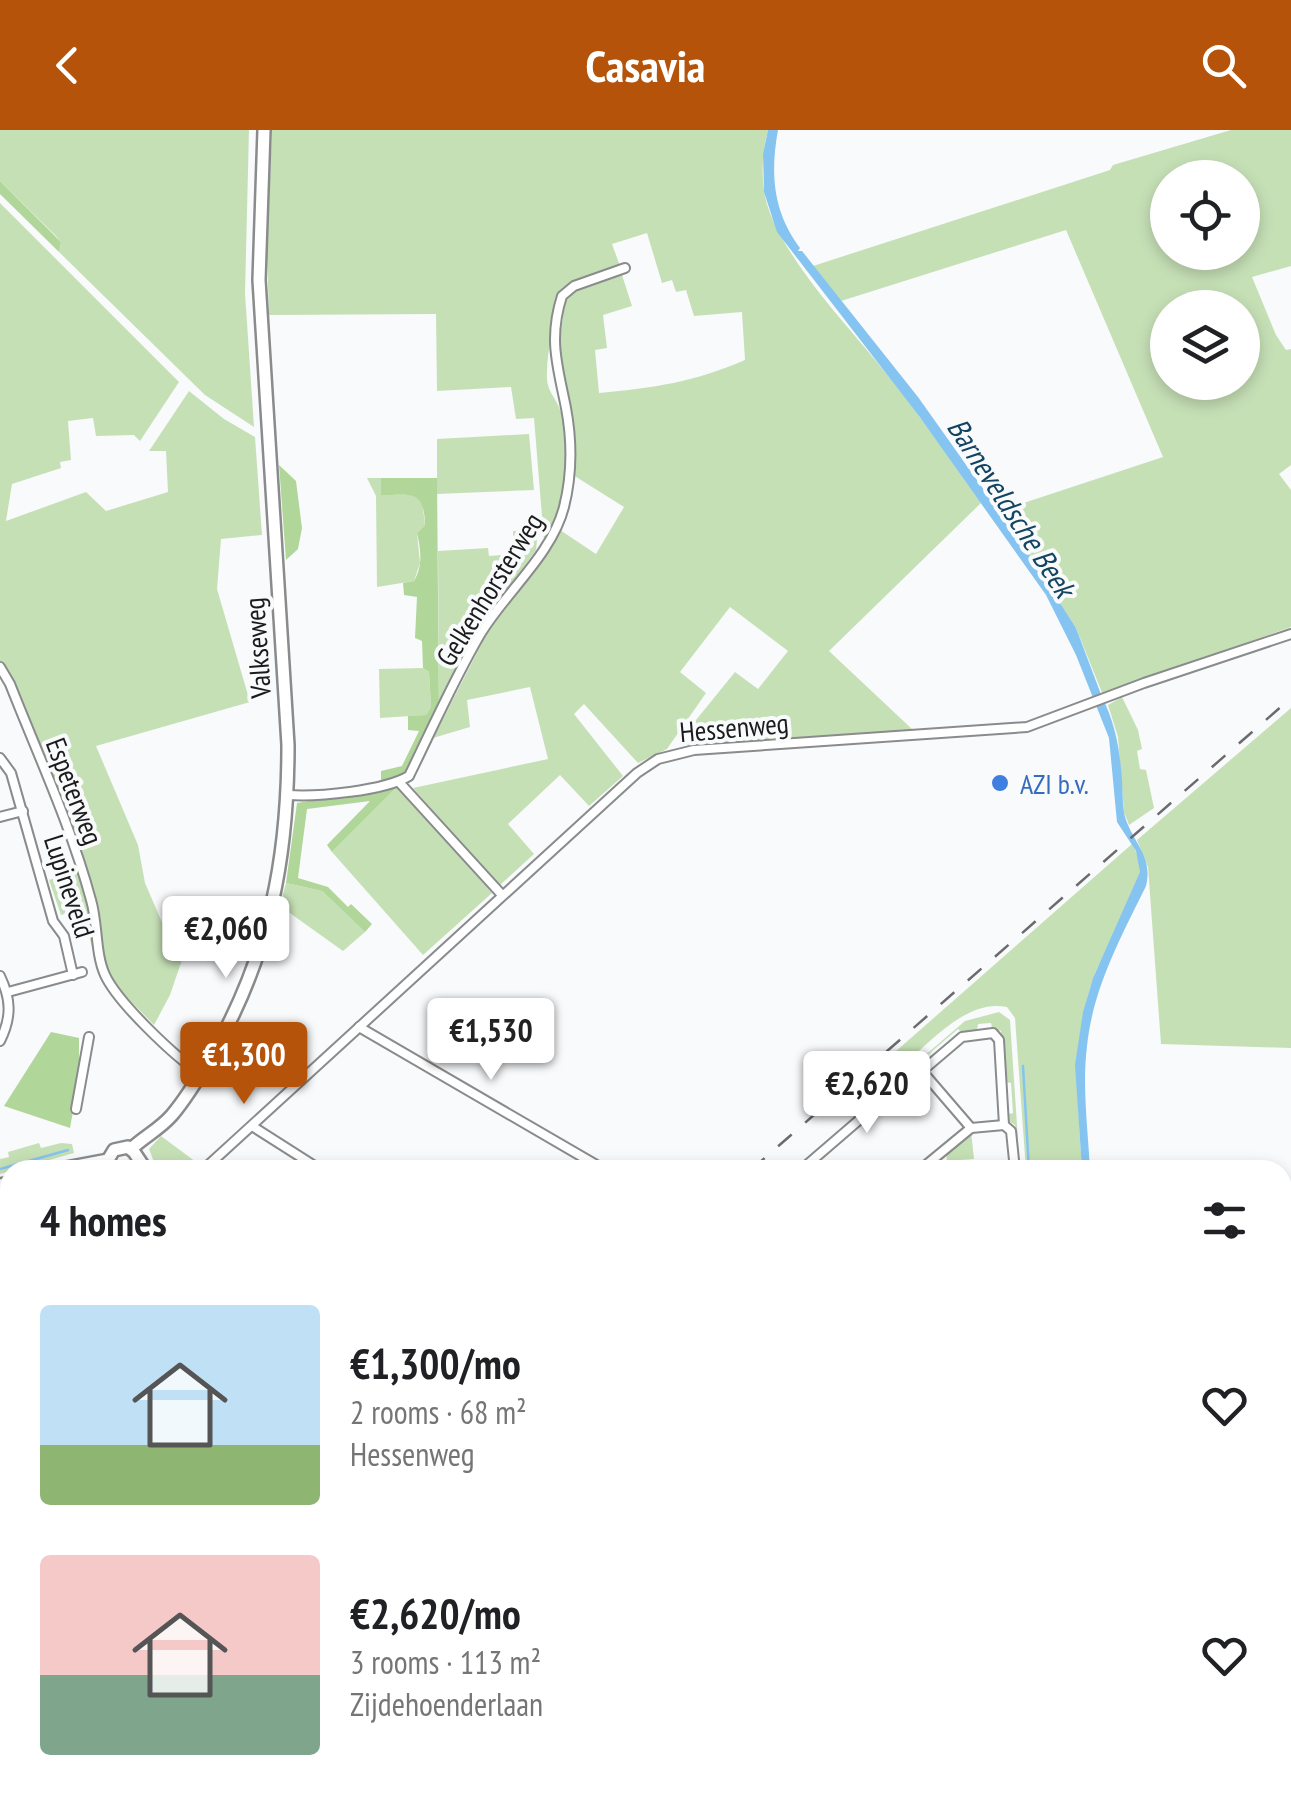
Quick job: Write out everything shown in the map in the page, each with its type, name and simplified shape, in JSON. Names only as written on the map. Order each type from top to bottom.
[{"type":"main road","name":"Valkseweg","points":[[134,1152],[151,1142],[178,1108],[234,1014],[258,958],[275,898],[288,796],[259,280],[264,130]]},
{"type":"main road","points":[[112,1160],[114,1150],[134,1152],[139,1160]]},
{"type":"street","name":"Gelkenhorsterweg","points":[[399,782],[409,776],[500,602],[544,547],[564,510],[569,482],[569,431],[553,359],[562,296],[574,286],[625,268]]},
{"type":"street","name":"Hessenweg","points":[[213,1160],[636,774],[668,756],[694,750],[1009,730],[1041,724],[1144,683],[1291,634]]},
{"type":"street","name":"Espeterweg","points":[[0,667],[78,860],[96,922],[105,976],[154,1033],[201,1074]]},
{"type":"street","name":"Lupineveld","points":[[0,758],[10,773],[23,811],[53,922],[64,936],[78,973],[8,992]]},
{"type":"street","points":[[288,796],[399,782],[502,895]]},
{"type":"street","points":[[0,817],[23,811]]},
{"type":"street","points":[[0,976],[8,992],[10,1010],[0,1040]]},
{"type":"street","points":[[359,1027],[588,1160]]},
{"type":"street","points":[[812,1160],[891,1091],[962,1037],[993,1033],[999,1040],[1004,1125]]},
{"type":"street","points":[[76,1109],[88,1036]]},
{"type":"street","points":[[922,1071],[971,1128]]},
{"type":"street","points":[[932,1160],[971,1128],[1004,1125],[1011,1131],[1014,1160]]},
{"type":"street","points":[[252,1126],[305,1160]]},
{"type":"green space","points":[[0,130],[249,130],[245,293],[254,427],[205,395],[59,252],[61,244],[56,236],[0,181]]},
{"type":"green space","points":[[272,130],[768,130],[763,182],[780,234],[807,277],[902,393],[981,503],[829,651],[913,730],[683,745],[683,736],[735,672],[758,689],[788,651],[730,607],[680,672],[706,693],[667,749],[638,763],[584,704],[574,714],[623,776],[589,806],[560,775],[508,824],[534,854],[497,884],[413,788],[548,759],[530,687],[467,700],[470,727],[433,738],[495,618],[560,530],[596,554],[624,507],[573,475],[572,430],[556,362],[566,298],[573,290],[621,272],[632,306],[603,315],[607,348],[595,350],[599,393],[674,383],[745,360],[742,312],[694,316],[686,290],[676,292],[672,280],[662,283],[647,233],[612,244],[620,266],[563,288],[550,344],[547,379],[563,421],[565,476],[558,513],[544,541],[534,418],[516,419],[511,387],[437,391],[436,314],[269,315],[267,253]]},
{"type":"green space","points":[[1231,130],[1291,130],[1291,266],[1252,277],[1257,290],[1150,290],[1150,400],[1260,400],[1260,296],[1276,335],[1286,350],[1291,349],[1291,465],[1279,474],[1291,490],[1291,627],[1103,695],[1076,628],[999,511],[1163,457],[1066,230],[841,301],[813,266],[1110,170],[1113,165]]},
{"type":"green space","points":[[0,181],[61,243],[59,252],[0,194]]},
{"type":"green space","points":[[0,203],[179,382],[140,441],[134,435],[96,436],[93,418],[68,421],[71,460],[60,462],[61,468],[12,484],[6,521],[86,492],[106,511],[168,492],[166,451],[149,451],[189,391],[255,437],[262,535],[221,539],[217,589],[250,702],[96,746],[138,845],[145,883],[177,957],[182,960],[154,1025],[111,981],[79,851],[34,736],[0,664]]},
{"type":"green space","points":[[529,434],[534,490],[437,494],[437,439]]},
{"type":"green space","points":[[279,465],[296,481],[302,528],[298,549],[286,560]]},
{"type":"green space","points":[[367,478],[381,478],[381,495],[411,495],[422,500],[425,525],[417,533],[420,563],[414,581],[377,587],[376,496]]},
{"type":"green space","points":[[381,478],[437,478],[439,712],[408,773],[381,781],[381,771],[402,766],[419,731],[408,730],[408,716],[426,715],[431,707],[422,641],[415,638],[417,597],[404,595],[403,583],[414,581],[419,570],[417,533],[425,525],[424,513],[414,496],[381,495]]},
{"type":"green space","points":[[538,530],[536,550],[490,613],[439,712],[438,551],[488,548],[489,556],[514,554],[513,531]]},
{"type":"green space","points":[[423,668],[429,672],[431,707],[426,715],[380,718],[379,669]]},
{"type":"green space","points":[[1122,697],[1138,730],[1142,749],[1137,751],[1140,769],[1146,770],[1154,808],[1129,825],[1124,812],[1118,737],[1108,705]]},
{"type":"green space","points":[[1291,708],[1291,1048],[1161,1044],[1148,867],[1137,840]]},
{"type":"green space","points":[[398,786],[492,893],[423,955],[332,852]]},
{"type":"green space","points":[[398,786],[332,852],[327,845],[370,801],[307,809],[298,878],[328,887],[348,907],[351,904],[372,924],[365,932],[322,891],[286,883],[297,803]]},
{"type":"green space","points":[[1132,844],[1140,865],[1138,884],[1093,979],[1081,1026],[1078,1073],[1081,1160],[1025,1160],[1015,1018],[1007,1007],[991,1006],[961,1017],[897,1071],[887,1059]]},
{"type":"green space","points":[[78,869],[92,918],[96,949],[93,951],[82,909],[61,915],[49,880]]},
{"type":"green space","points":[[286,883],[322,891],[365,932],[343,951],[280,906]]},
{"type":"green space","points":[[999,1012],[1010,1020],[1019,1160],[1015,1125],[1009,1121],[1009,1114],[1013,1113],[1011,1083],[1006,1082],[1001,1031],[992,1028],[991,1023],[978,1024],[977,1030],[962,1033],[958,1029],[923,1059],[925,1065],[916,1063],[965,1021]]},
{"type":"green space","points":[[51,1032],[79,1038],[79,1078],[70,1128],[4,1106]]},
{"type":"green space","points":[[971,1131],[974,1159],[947,1160],[946,1151]]},
{"type":"green space","points":[[161,1136],[193,1160],[153,1160],[149,1149]]},
{"type":"green space","points":[[39,1143],[41,1148],[61,1143],[72,1144],[74,1153],[49,1160],[0,1160],[9,1157],[8,1152]]},
{"type":"water","points":[[768,130],[778,130],[776,192],[798,251],[802,251],[918,397],[1021,542],[1076,628],[1114,727],[1125,815],[1145,859],[1148,876],[1109,963],[1090,1025],[1085,1077],[1089,1160],[1081,1160],[1075,1065],[1083,1012],[1093,978],[1140,872],[1136,851],[1117,822],[1109,738],[1076,655],[1046,595],[919,416],[777,232],[764,192],[763,154]]},
{"type":"waterway","points":[[1023,1066],[1028,1160]]},
{"type":"waterway","points":[[32,1160],[68,1150]]},
{"type":"railway","points":[[762,1160],[1291,698]]},
{"type":"place","name":"AZI b.v.","points":[[1000,783]]},
{"type":"water label","name":"Barneveldsche Beek","points":[[1012,507]]}]
